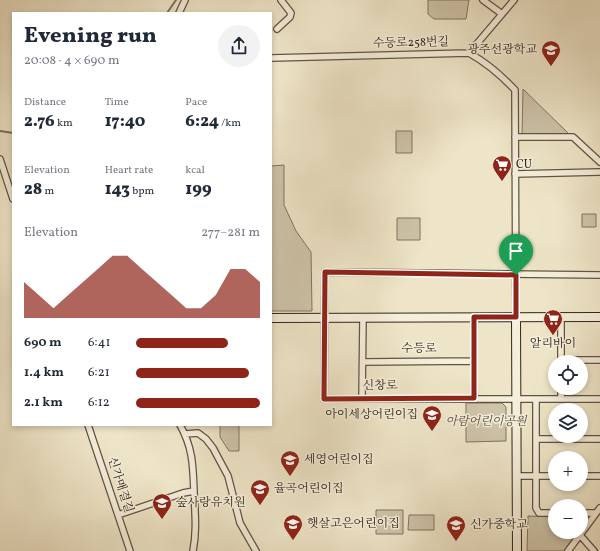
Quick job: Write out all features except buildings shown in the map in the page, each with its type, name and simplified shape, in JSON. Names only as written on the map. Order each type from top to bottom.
[{"type":"street","points":[[179,12],[185,0]]},
{"type":"street","points":[[277,29],[290,17],[291,13],[281,0]]},
{"type":"street","points":[[483,0],[502,14]]},
{"type":"street","points":[[514,0],[469,53],[484,61],[515,90],[517,551]]},
{"type":"street","name":"수등로258번길","points":[[272,58],[469,53]]},
{"type":"street","points":[[515,137],[573,137],[600,162]]},
{"type":"street","points":[[0,159],[12,196]]},
{"type":"street","points":[[515,174],[600,172]]},
{"type":"street","points":[[324,318],[325,272],[600,275]]},
{"type":"street","points":[[474,317],[474,398]]},
{"type":"street","points":[[561,317],[561,355]]},
{"type":"street","points":[[272,318],[600,317]]},
{"type":"street","name":"신창로","points":[[324,318],[324,399],[600,399]]},
{"type":"street","points":[[362,398],[364,362],[363,318]]},
{"type":"street","points":[[588,360],[600,360]]},
{"type":"street","name":"수등로","points":[[364,362],[473,361]]},
{"type":"street","points":[[536,398],[536,508],[539,513],[548,513]]},
{"type":"street","name":"신가매결길","points":[[88,426],[130,551]]},
{"type":"street","points":[[181,426],[185,434],[194,471],[197,530],[193,551]]},
{"type":"street","points":[[185,434],[198,433],[203,436],[213,448],[228,476],[240,523],[256,551]]},
{"type":"street","points":[[536,439],[600,439]]},
{"type":"street","points":[[517,476],[548,476]]},
{"type":"street","points":[[588,476],[600,476]]},
{"type":"street","points":[[118,515],[183,493],[194,491]]},
{"type":"street","points":[[588,523],[600,508]]},
{"type":"street","points":[[588,513],[595,513]]},
{"type":"street","points":[[568,551],[576,539]]},
{"type":"street","points":[[584,539],[594,551]]},
{"type":"green space","points":[[428,0],[469,0],[466,19],[434,19],[428,14]]},
{"type":"green space","points":[[523,89],[569,134],[522,134]]},
{"type":"green space","points":[[396,131],[412,131],[412,153],[396,153]]},
{"type":"green space","points":[[284,165],[284,205],[296,231],[311,252],[312,311],[272,311],[272,166]]},
{"type":"green space","points":[[582,214],[596,214],[596,227],[582,227]]},
{"type":"green space","points":[[397,218],[420,218],[420,240],[397,240]]},
{"type":"green space","name":"아람어린이공원","points":[[466,403],[502,403],[506,407],[506,441],[466,442]]},
{"type":"green space","points":[[220,426],[239,426],[239,451],[229,451],[220,437]]},
{"type":"green space","points":[[376,510],[403,510],[403,534],[376,534]]},
{"type":"green space","points":[[409,515],[434,515],[434,530],[408,530]]},
{"type":"green space","points":[[528,516],[548,517],[548,539],[574,539],[566,551],[527,551]]},
{"type":"waterway","points":[[168,12],[176,0]]},
{"type":"waterway","points":[[0,131],[12,133]]},
{"type":"place","name":"광주선광학교","points":[[551,67]]},
{"type":"place","name":"CU","points":[[502,182]]},
{"type":"place","name":"알리바이","points":[[553,336]]},
{"type":"place","name":"아이세상어린이집","points":[[432,432]]},
{"type":"place","name":"세영어린이집","points":[[290,477]]},
{"type":"place","name":"율곡어린이집","points":[[260,506]]},
{"type":"place","name":"숲사랑유치원","points":[[162,520]]},
{"type":"place","name":"햇살고은어린이집","points":[[293,541]]},
{"type":"place","name":"신가중학교","points":[[456,542]]},
{"type":"route","points":[[325,272],[438,275],[516,275],[516,317],[474,317],[474,398],[324,399],[325,272]]}]
